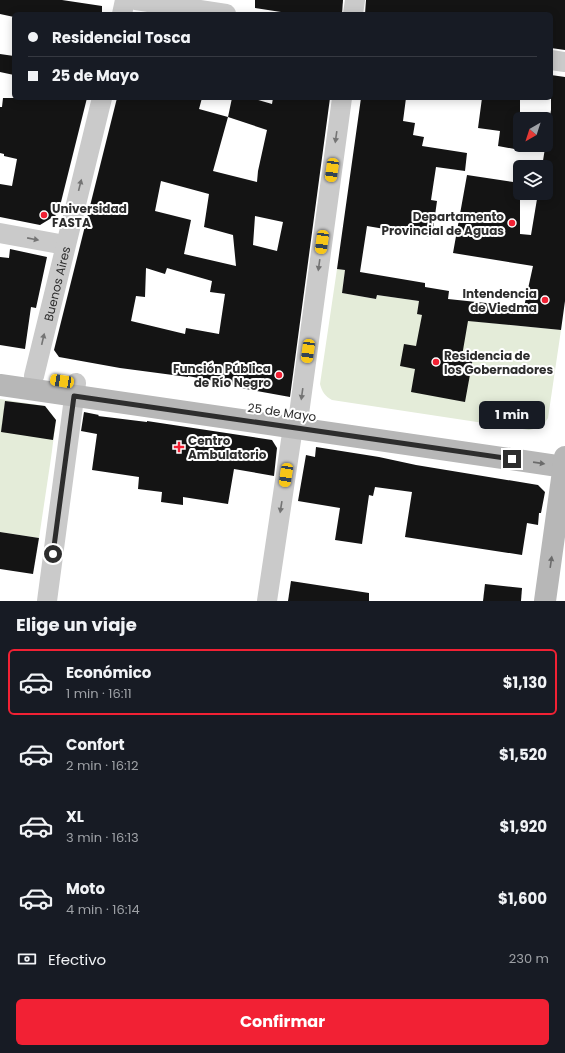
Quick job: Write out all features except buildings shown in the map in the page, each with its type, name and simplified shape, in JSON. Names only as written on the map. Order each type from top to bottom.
[{"type":"main road","name":"25 de Mayo","points":[[0,372],[34,376],[75,389]]},
{"type":"main road","name":"25 de Mayo","points":[[0,385],[75,389],[565,461]]},
{"type":"main road","points":[[546,601],[565,461]]},
{"type":"street","points":[[122,12],[125,0]]},
{"type":"street","points":[[136,0],[213,12]]},
{"type":"street","points":[[353,12],[355,0]]},
{"type":"street","points":[[553,60],[565,62]]},
{"type":"street","name":"Buenos Aires","points":[[34,376],[101,100]]},
{"type":"street","points":[[267,601],[296,421],[342,100]]},
{"type":"street","points":[[0,232],[65,245]]},
{"type":"street","points":[[47,601],[75,389]]},
{"type":"green space","points":[[337,269],[345,270],[342,293],[376,299],[377,295],[419,301],[418,314],[442,318],[561,330],[548,418],[546,421],[542,425],[529,430],[332,400],[324,394],[320,384]]},
{"type":"green space","points":[[0,399],[45,406],[56,420],[39,538],[0,532]]},
{"type":"place","name":"Universidad FASTA","points":[[44,215]]},
{"type":"place","name":"Departamento Provincial de Aguas","points":[[512,223]]},
{"type":"place","name":"Intendencia de Viedma","points":[[545,300]]},
{"type":"place","name":"Residencia de los Gobernadores","points":[[436,362]]},
{"type":"place","name":"Función Pública de Río Negro","points":[[279,375]]},
{"type":"place","name":"Centro Ambulatorio","points":[[179,447]]},
{"type":"route","points":[[53,554],[74,396],[512,459]]}]
